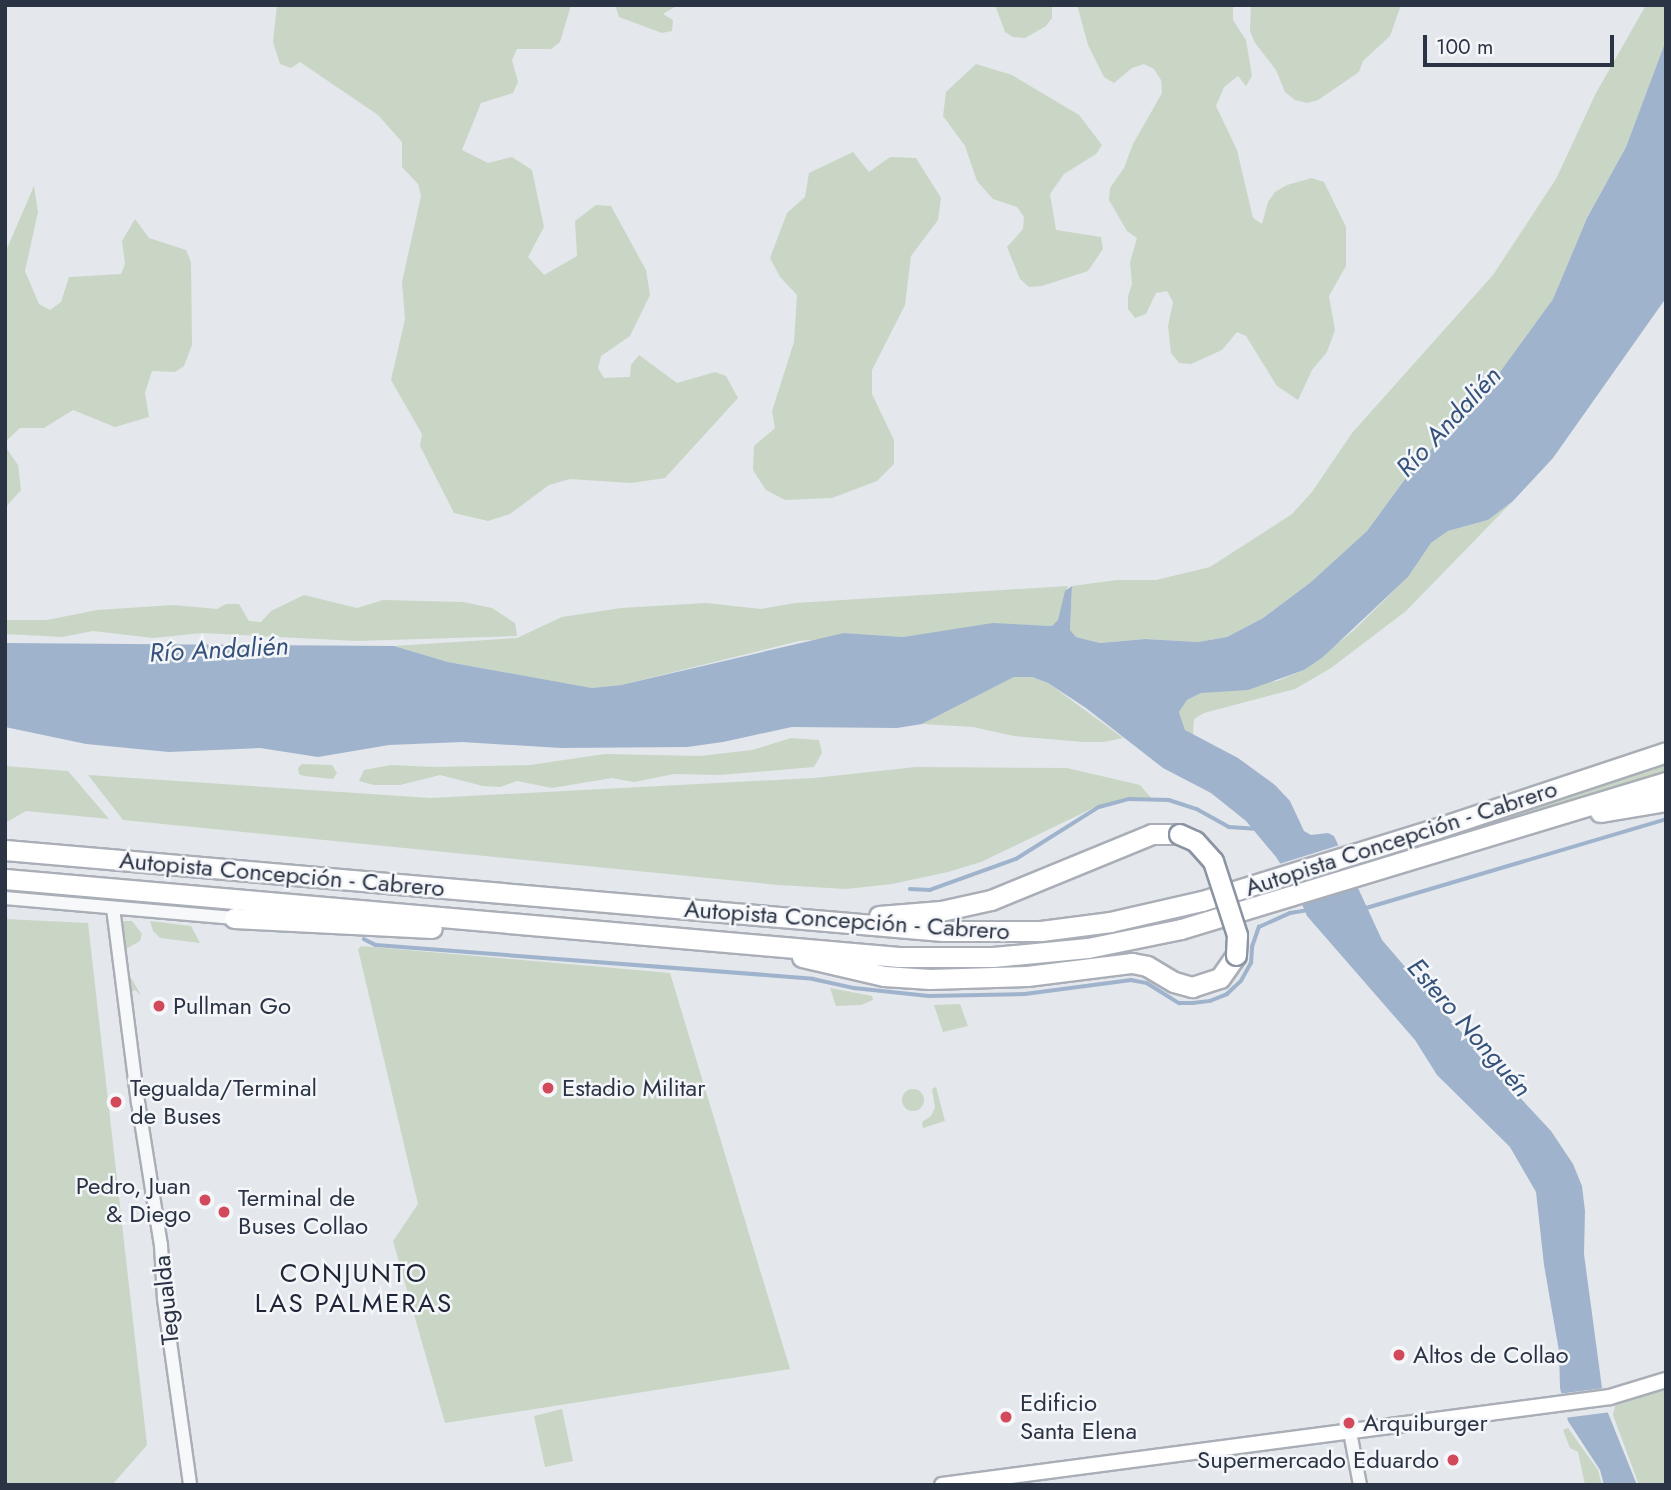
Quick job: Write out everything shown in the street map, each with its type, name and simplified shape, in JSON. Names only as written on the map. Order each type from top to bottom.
[{"type":"highway","points":[[1606,772],[1666,743]]},
{"type":"highway","name":"Autopista Concepción - Cabrero","points":[[5,850],[943,931],[1041,931],[1143,916],[1260,883],[1666,752]]},
{"type":"highway","name":"Autopista Concepción - Cabrero","points":[[5,879],[899,957],[1025,955],[1150,936],[1266,904],[1666,782]]},
{"type":"highway","points":[[1517,828],[1666,801]]},
{"type":"highway","points":[[746,943],[884,976],[994,978],[1132,963],[1147,966],[1174,982],[1192,987],[1220,978],[1236,955],[1237,936],[1213,860],[1195,841],[1179,834],[1152,834],[1024,890],[974,905],[906,915],[811,919]]},
{"type":"highway","points":[[234,918],[456,929],[555,926]]},
{"type":"main road","points":[[942,1485],[1610,1397],[1666,1380]]},
{"type":"street","points":[[5,898],[234,918]]},
{"type":"street","name":"Tegualda","points":[[113,908],[138,1102],[161,1245],[166,1310],[190,1485]]},
{"type":"street","points":[[1350,1432],[1360,1485]]},
{"type":"green space","points":[[277,5],[571,5],[560,42],[551,49],[517,49],[512,60],[518,82],[513,93],[481,103],[462,150],[488,163],[512,157],[532,170],[544,227],[528,257],[544,275],[577,256],[575,221],[596,205],[611,206],[646,270],[650,295],[630,336],[601,356],[598,368],[604,378],[630,377],[631,365],[639,355],[677,383],[715,372],[726,376],[738,398],[665,478],[631,483],[570,479],[549,485],[510,514],[488,521],[454,513],[420,446],[422,434],[391,380],[405,319],[402,282],[421,196],[418,184],[402,167],[402,142],[378,115],[300,62],[291,68],[280,64],[273,42]]},
{"type":"green space","points":[[615,5],[678,5],[663,14],[673,20],[672,31],[662,33],[619,17]]},
{"type":"green space","points":[[995,5],[1052,5],[1052,18],[1046,26],[1025,38],[1013,37],[1005,32]]},
{"type":"green space","points":[[1077,5],[1233,5],[1233,20],[1246,40],[1252,76],[1246,86],[1238,76],[1224,87],[1216,106],[1237,150],[1253,218],[1262,224],[1268,202],[1275,192],[1287,185],[1312,178],[1324,182],[1346,227],[1346,266],[1329,296],[1335,330],[1327,352],[1312,370],[1298,400],[1277,386],[1246,336],[1237,332],[1222,350],[1191,364],[1179,363],[1171,353],[1168,326],[1173,302],[1167,291],[1156,293],[1146,314],[1135,318],[1128,309],[1132,284],[1130,262],[1137,238],[1127,231],[1109,200],[1110,188],[1124,168],[1133,144],[1162,93],[1161,80],[1154,69],[1144,64],[1132,68],[1114,83],[1104,77],[1088,45]]},
{"type":"green space","points":[[1251,5],[1401,5],[1390,36],[1363,61],[1359,72],[1318,100],[1307,103],[1295,100],[1285,92],[1276,70],[1255,43],[1250,31]]},
{"type":"green space","points":[[1646,5],[1666,5],[1666,40],[1626,147],[1587,218],[1553,299],[1497,376],[1408,475],[1367,531],[1311,582],[1263,618],[1227,637],[1198,642],[1145,639],[1100,643],[1076,637],[1070,631],[1072,586],[1117,580],[1156,580],[1210,567],[1292,514],[1312,492],[1352,433],[1493,275],[1556,179],[1596,93]]},
{"type":"green space","points":[[976,64],[1012,75],[1079,115],[1102,145],[1096,154],[1064,174],[1050,194],[1056,230],[1101,237],[1103,249],[1088,271],[1042,286],[1029,287],[1020,279],[1007,247],[1023,229],[1024,217],[1017,207],[993,199],[977,181],[965,146],[943,116],[946,92]]},
{"type":"green space","points":[[853,152],[869,172],[890,157],[916,158],[941,198],[938,220],[911,256],[905,305],[872,370],[872,394],[894,440],[894,464],[877,481],[832,498],[785,500],[766,490],[753,470],[754,446],[775,428],[772,411],[794,342],[797,295],[780,277],[770,258],[787,213],[805,197],[809,173]]},
{"type":"green space","points":[[34,186],[38,212],[25,271],[39,304],[50,310],[61,302],[69,277],[121,274],[125,264],[122,241],[135,219],[149,238],[186,250],[191,262],[192,345],[184,366],[175,372],[152,371],[145,393],[149,417],[115,427],[73,410],[44,428],[20,428],[5,442],[5,253]]},
{"type":"green space","points":[[5,446],[18,465],[21,490],[5,508]]},
{"type":"green space","points":[[1513,501],[1406,611],[1331,668],[1295,689],[1204,713],[1194,719],[1193,735],[1185,730],[1179,712],[1187,700],[1201,693],[1277,681],[1304,670],[1353,631],[1408,577],[1431,543],[1448,531],[1488,520]]},
{"type":"green space","points":[[1068,586],[1058,621],[1052,626],[999,624],[903,637],[844,633],[826,639],[799,641],[621,685],[592,688],[448,662],[394,646],[517,638],[562,617],[621,608],[706,603],[761,609],[795,603]]},
{"type":"green space","points":[[304,595],[357,608],[383,600],[463,602],[492,608],[515,623],[517,636],[357,641],[203,633],[153,638],[93,631],[62,637],[5,634],[5,620],[47,620],[97,610],[173,605],[217,609],[226,604],[239,604],[249,621],[261,622],[271,611]]},
{"type":"green space","points":[[1014,677],[1032,677],[1048,683],[1123,738],[1083,742],[1014,736],[973,727],[922,724]]},
{"type":"green space","points":[[791,738],[819,740],[822,753],[814,767],[719,775],[674,774],[634,782],[612,778],[552,788],[517,781],[500,787],[483,786],[440,775],[400,785],[374,785],[359,781],[364,770],[391,765],[530,765],[605,754],[700,756],[752,750]]},
{"type":"green space","points":[[1666,763],[1666,773],[1427,846],[1629,775]]},
{"type":"green space","points":[[302,764],[332,765],[337,773],[333,779],[304,776],[299,774],[298,768]]},
{"type":"green space","points":[[5,766],[68,771],[109,819],[26,811],[5,823]]},
{"type":"green space","points":[[916,767],[1067,768],[1140,785],[1151,798],[1129,799],[1093,808],[981,862],[948,872],[892,884],[846,889],[778,885],[123,820],[88,775],[431,798],[814,778]]},
{"type":"green space","points":[[5,919],[88,923],[147,1445],[112,1485],[5,1485]]},
{"type":"green space","points":[[122,921],[132,921],[142,934],[140,941],[124,950],[127,971],[141,995],[135,990],[130,993],[118,927]]},
{"type":"green space","points":[[150,921],[191,926],[200,943],[160,938],[153,931]]},
{"type":"green space","name":"Estadio Militar","points":[[361,946],[670,973],[790,1369],[445,1423],[393,1241],[418,1204],[358,949]]},
{"type":"green space","points":[[830,988],[872,996],[873,1000],[861,1005],[836,1006]]},
{"type":"green space","points":[[960,1004],[968,1026],[943,1032],[934,1005]]},
{"type":"green space","points":[[936,1087],[945,1121],[923,1128],[922,1122],[931,1116],[935,1108],[932,1089]]},
{"type":"green space","points":[[913,1089],[921,1092],[924,1100],[921,1108],[913,1111],[905,1108],[902,1100],[905,1092]]},
{"type":"green space","points":[[1666,1387],[1666,1485],[1639,1485],[1613,1415],[1616,1402]]},
{"type":"green space","points":[[562,1409],[573,1461],[545,1467],[534,1416]]},
{"type":"green space","points":[[1568,1428],[1598,1470],[1602,1485],[1585,1485],[1578,1452],[1570,1448],[1563,1430]]},
{"type":"water","name":"Río Andalién","points":[[1666,40],[1666,298],[1553,458],[1513,501],[1488,520],[1448,531],[1431,543],[1408,577],[1323,657],[1304,670],[1248,690],[1201,693],[1187,700],[1179,712],[1185,730],[1238,758],[1275,785],[1290,801],[1304,831],[1311,835],[1328,833],[1334,836],[1382,940],[1486,1061],[1551,1131],[1573,1164],[1582,1186],[1585,1211],[1584,1254],[1602,1388],[1606,1408],[1637,1485],[1604,1485],[1600,1470],[1568,1421],[1560,1388],[1559,1351],[1544,1265],[1536,1192],[1510,1147],[1437,1075],[1415,1040],[1307,916],[1293,883],[1276,857],[1246,821],[1211,793],[1163,768],[1086,708],[1048,683],[1032,677],[1014,677],[922,724],[897,728],[792,727],[687,747],[561,748],[462,742],[389,745],[318,757],[260,748],[169,752],[86,744],[5,727],[5,643],[394,646],[448,662],[592,688],[621,685],[844,633],[903,637],[993,623],[1052,626],[1058,620],[1065,591],[1072,586],[1070,630],[1076,637],[1100,643],[1145,639],[1198,642],[1227,637],[1263,618],[1311,582],[1367,531],[1408,475],[1497,376],[1553,299],[1587,218],[1626,147]]},
{"type":"pier","points":[[1343,844],[1361,886],[1298,906],[1276,865]]},
{"type":"pier","points":[[1605,1388],[1611,1412],[1564,1418],[1558,1394]]},
{"type":"waterway","points":[[910,889],[930,890],[1016,859],[1099,807],[1129,799],[1169,800],[1197,809],[1229,827],[1255,829]]},
{"type":"waterway","points":[[1363,909],[1666,819]]},
{"type":"waterway","points":[[364,939],[376,945],[813,979],[854,988],[929,996],[1025,994],[1131,980],[1147,983],[1179,1003],[1193,1003],[1210,1001],[1227,994],[1241,981],[1251,963],[1252,947],[1259,927],[1290,913],[1308,910]]},
{"type":"place","name":"Pullman Go","points":[[159,1006]]},
{"type":"place","name":"Estadio Militar","points":[[548,1088]]},
{"type":"place","name":"Tegualda/Terminal de Buses","points":[[116,1102]]},
{"type":"place","name":"Pedro, Juan & Diego","points":[[205,1200]]},
{"type":"place","name":"Terminal de Buses Collao","points":[[224,1212]]},
{"type":"place","name":"Altos de Collao","points":[[1399,1355]]},
{"type":"place","name":"Edificio Santa Elena","points":[[1006,1417]]},
{"type":"place","name":"Arquiburger","points":[[1349,1423]]},
{"type":"place","name":"Supermercado Eduardo","points":[[1453,1460]]},
{"type":"district","name":"CONJUNTO LAS PALMERAS","points":[[354,1289]]},
{"type":"water label","name":"Estero Nonguén","points":[[1469,1028]]}]
